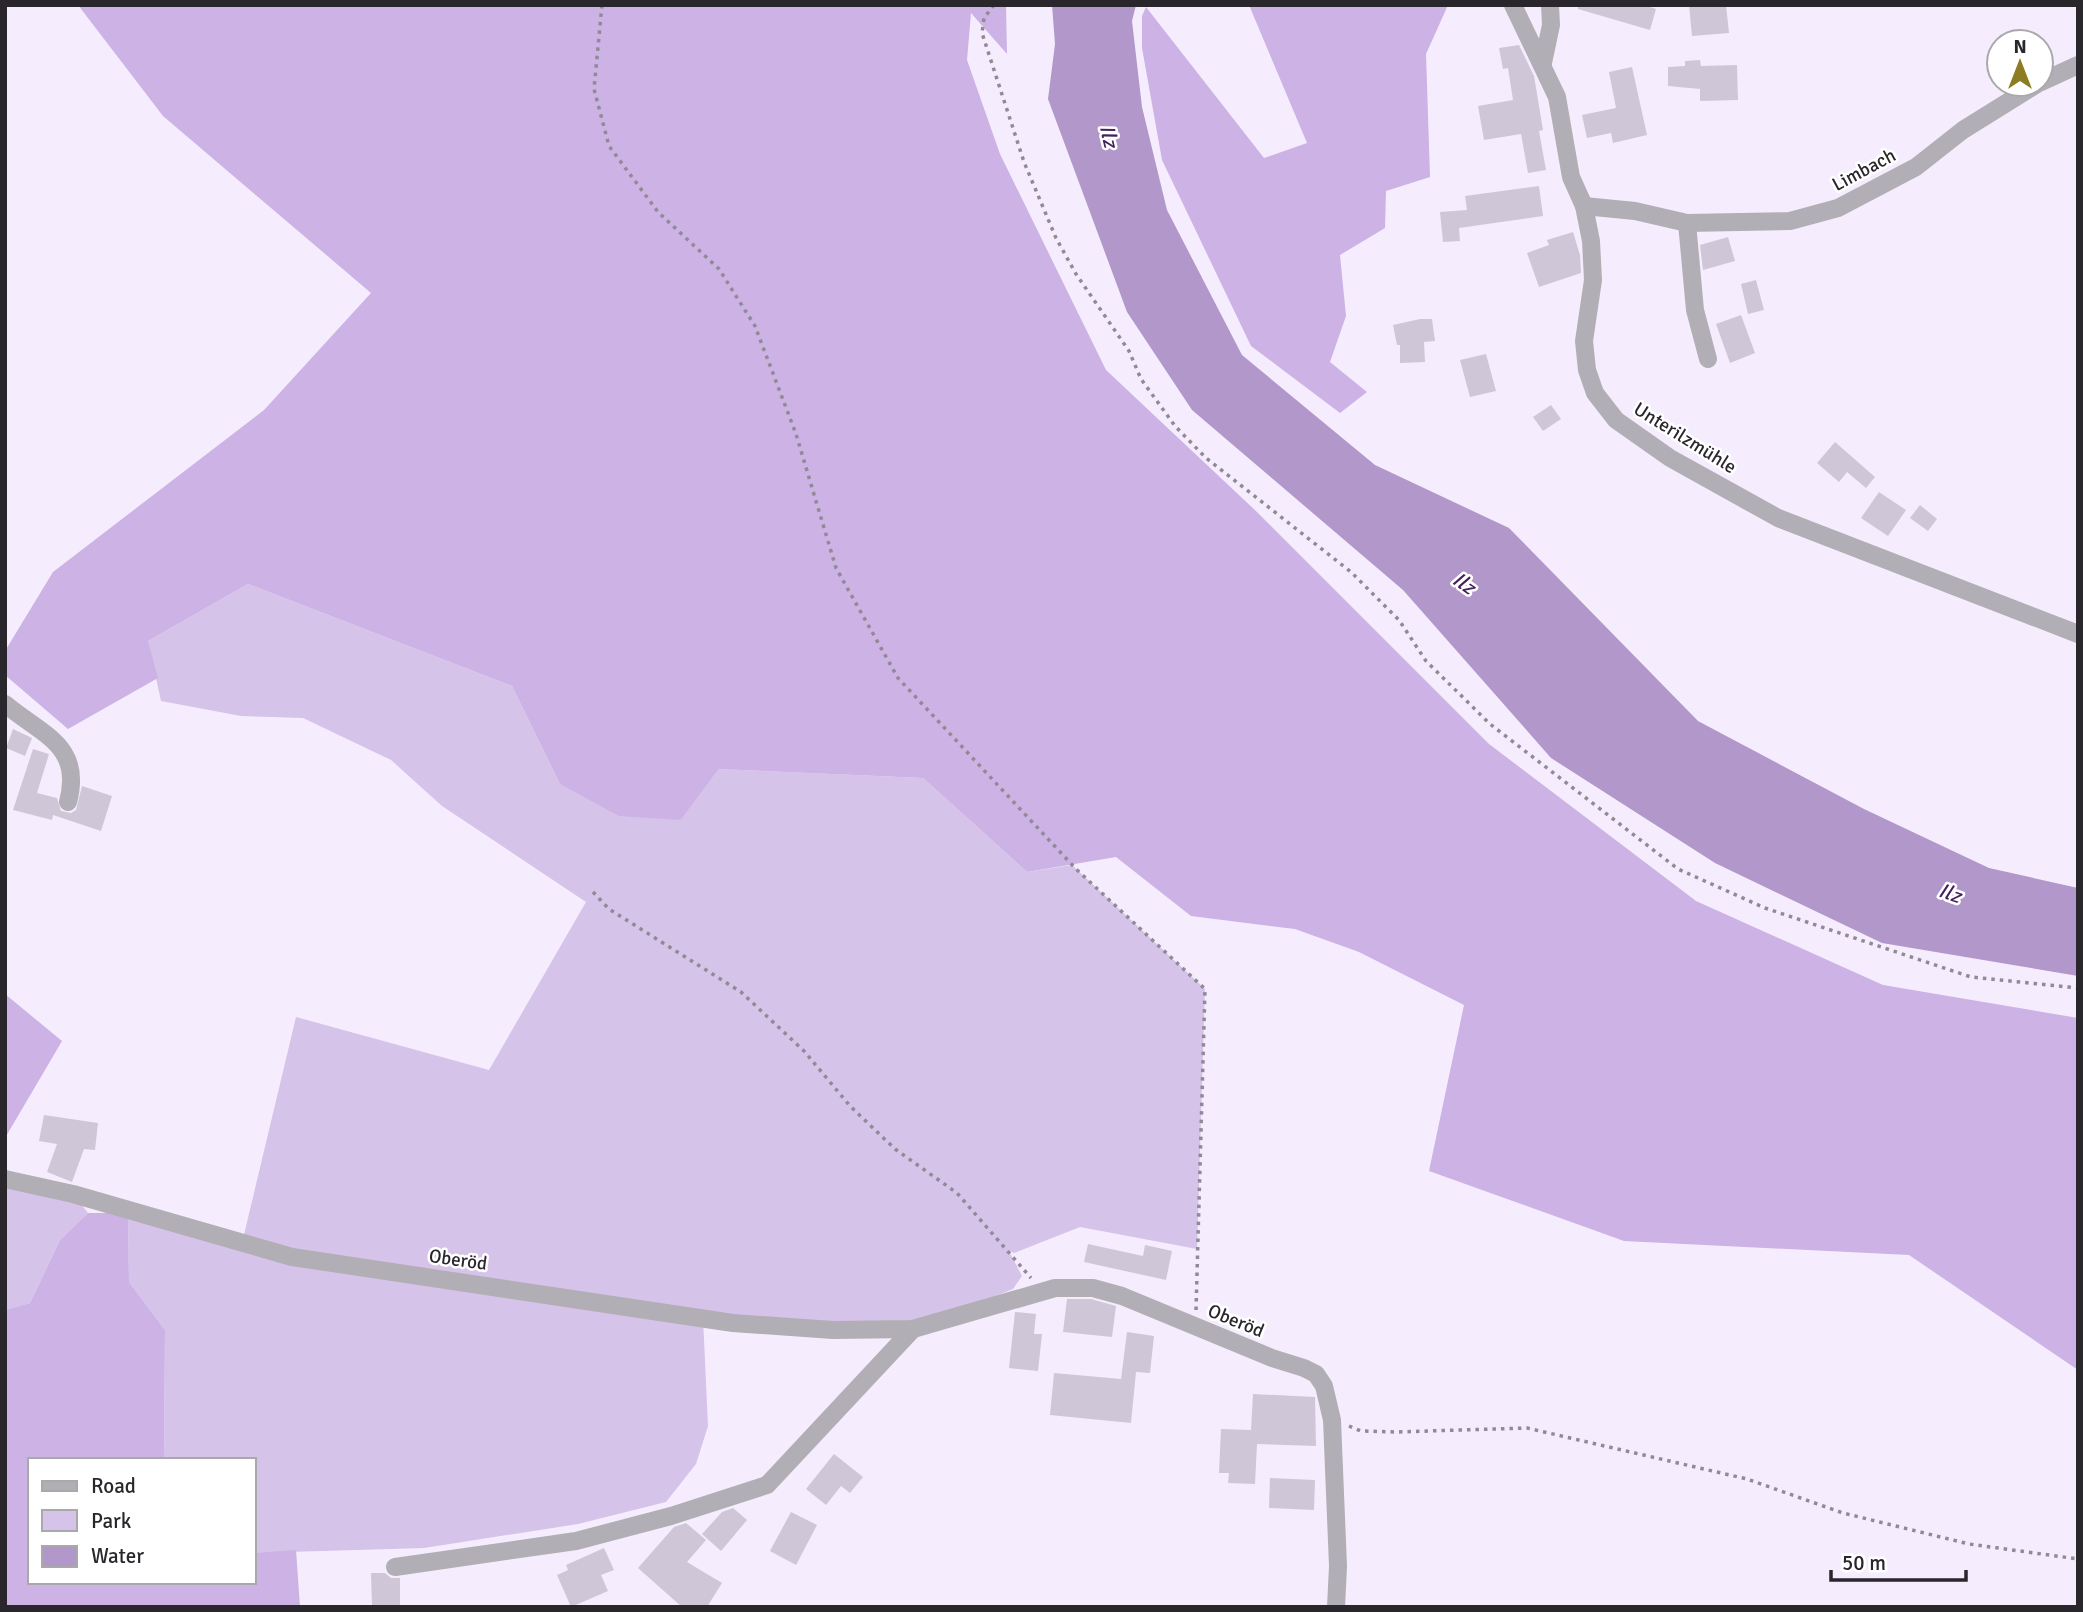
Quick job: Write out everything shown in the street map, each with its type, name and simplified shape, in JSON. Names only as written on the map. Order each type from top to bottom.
[{"type":"street","name":"Unterilzmühle","points":[[1513,5],[1557,97],[1571,177],[1584,206],[1593,258],[1584,341],[1587,370],[1595,393],[1616,420],[1670,458],[1778,518],[2078,634]]},
{"type":"street","points":[[1543,63],[1550,25],[1549,5]]},
{"type":"street","name":"Limbach","points":[[2055,76],[2078,65]]},
{"type":"street","name":"Limbach","points":[[1584,206],[1635,211],[1686,223],[1790,221],[1838,208],[1916,167],[1964,130],[2015,98]]},
{"type":"street","points":[[1686,223],[1695,310],[1708,359]]},
{"type":"street","points":[[5,704],[48,734],[70,761],[73,782],[68,802]]},
{"type":"street","name":"Oberöd","points":[[5,1180],[73,1194],[292,1257],[733,1323],[833,1330],[913,1329],[1055,1288],[1093,1288],[1122,1296],[1316,1374],[1324,1385],[1332,1420],[1338,1566],[1336,1607]]},
{"type":"street","points":[[395,1567],[576,1541],[671,1516],[767,1485],[913,1329]]},
{"type":"path","points":[[602,5],[594,89],[609,146],[657,212],[719,269],[755,326],[796,434],[836,568],[898,678],[1076,869],[1205,989],[1196,1327]]},
{"type":"path","points":[[994,5],[984,18],[982,33],[1024,162],[1056,238],[1076,274],[1129,351],[1141,379],[1175,426],[1206,458],[1298,528],[1361,582],[1399,620],[1426,661],[1490,724],[1678,869],[1765,908],[1971,977],[2078,988]]},
{"type":"path","points":[[593,891],[609,909],[741,992],[804,1051],[850,1106],[895,1149],[957,1193],[1043,1293]]},
{"type":"path","points":[[1332,1420],[1362,1431],[1396,1433],[1527,1428],[1747,1479],[1843,1513],[1969,1544],[2078,1559]]},
{"type":"green space","points":[[248,584],[512,686],[560,784],[681,820],[719,769],[923,778],[1027,872],[1072,865],[1205,989],[1197,1249],[1080,1227],[1014,1253],[1009,1251],[1022,1276],[1013,1289],[913,1329],[703,1318],[708,1426],[696,1464],[666,1502],[578,1524],[424,1548],[256,1553],[256,1458],[164,1458],[165,1330],[129,1282],[128,1213],[242,1243],[296,1017],[489,1070],[586,902],[442,806],[391,760],[303,718],[241,716],[161,701],[148,641]]},
{"type":"green space","points":[[5,1180],[73,1194],[88,1213],[60,1240],[30,1303],[5,1310]]},
{"type":"shaded area","points":[[78,5],[1006,5],[1007,54],[971,13],[967,60],[1000,154],[1106,370],[1257,512],[1489,744],[1696,901],[1883,985],[2078,1018],[2078,1370],[1909,1255],[1624,1241],[1429,1171],[1464,1005],[1359,952],[1295,929],[1191,916],[1116,857],[1027,872],[923,778],[719,769],[681,820],[619,816],[560,784],[512,686],[248,584],[148,641],[158,678],[68,729],[5,675],[5,651],[53,572],[264,410],[371,293],[163,116]]},
{"type":"shaded area","points":[[1249,5],[1448,5],[1426,54],[1430,177],[1386,191],[1385,228],[1340,255],[1346,316],[1330,362],[1367,392],[1340,413],[1251,346],[1162,160],[1142,48],[1142,16],[1146,7],[1264,158],[1307,143]]},
{"type":"shaded area","points":[[5,994],[62,1041],[5,1138]]},
{"type":"shaded area","points":[[88,1213],[128,1213],[129,1282],[165,1330],[164,1458],[28,1458],[28,1584],[256,1584],[256,1553],[296,1550],[300,1607],[5,1607],[5,1310],[30,1303],[60,1240]]},
{"type":"water","name":"Ilz","points":[[1052,5],[1136,5],[1132,21],[1142,107],[1167,210],[1242,355],[1375,465],[1509,528],[1698,721],[1864,809],[1989,868],[2078,888],[2078,976],[1882,943],[1715,863],[1551,758],[1403,590],[1192,410],[1127,312],[1048,99],[1055,44]]},
{"type":"building","points":[[1578,5],[1644,5],[1656,9],[1650,30],[1578,9]]},
{"type":"building","points":[[1689,5],[1726,5],[1729,33],[1692,36]]},
{"type":"building","points":[[1519,45],[1534,76],[1546,170],[1528,173],[1521,134],[1484,140],[1478,106],[1513,100],[1508,68],[1503,69],[1499,48]]},
{"type":"building","points":[[1700,60],[1701,66],[1737,65],[1738,100],[1700,101],[1700,89],[1668,86],[1668,67],[1685,66],[1685,61]]},
{"type":"building","points":[[1632,67],[1647,135],[1613,143],[1611,133],[1587,138],[1582,115],[1616,108],[1609,72]]},
{"type":"building","points":[[1539,186],[1543,216],[1459,228],[1460,241],[1443,242],[1440,212],[1467,210],[1465,196]]},
{"type":"building","points":[[1573,232],[1580,255],[1581,273],[1539,287],[1527,253],[1549,245],[1547,240]]},
{"type":"building","points":[[1728,237],[1735,261],[1703,270],[1700,245]]},
{"type":"building","points":[[1756,280],[1764,310],[1748,314],[1741,284]]},
{"type":"building","points":[[1741,315],[1755,353],[1730,363],[1716,324]]},
{"type":"building","points":[[1432,319],[1435,341],[1424,342],[1425,362],[1400,363],[1400,345],[1397,345],[1393,325]]},
{"type":"building","points":[[1486,354],[1496,391],[1470,397],[1460,360]]},
{"type":"building","points":[[1551,405],[1561,419],[1543,431],[1533,417]]},
{"type":"building","points":[[1835,442],[1875,477],[1866,488],[1847,472],[1839,482],[1817,463]]},
{"type":"building","points":[[1879,492],[1906,510],[1888,536],[1861,518]]},
{"type":"building","points":[[1920,505],[1937,519],[1928,531],[1910,518]]},
{"type":"building","points":[[13,729],[32,738],[25,756],[6,748]]},
{"type":"building","points":[[33,749],[49,754],[37,793],[57,798],[61,811],[71,813],[76,810],[82,786],[112,796],[101,831],[53,815],[52,820],[13,810]]},
{"type":"building","points":[[44,1115],[98,1123],[95,1150],[84,1149],[72,1182],[47,1172],[57,1144],[39,1141]]},
{"type":"building","points":[[1088,1244],[1143,1256],[1145,1245],[1172,1251],[1166,1280],[1084,1262]]},
{"type":"building","points":[[1067,1299],[1091,1299],[1116,1306],[1112,1337],[1063,1332]]},
{"type":"building","points":[[1015,1312],[1036,1314],[1034,1334],[1042,1334],[1038,1371],[1009,1368]]},
{"type":"building","points":[[1127,1332],[1154,1336],[1150,1373],[1136,1372],[1131,1423],[1050,1415],[1054,1373],[1121,1379]]},
{"type":"building","points":[[1253,1394],[1315,1397],[1316,1446],[1257,1444],[1255,1484],[1228,1483],[1229,1473],[1219,1473],[1221,1429],[1251,1430]]},
{"type":"building","points":[[834,1454],[863,1477],[850,1493],[841,1486],[826,1505],[806,1489]]},
{"type":"building","points":[[1270,1478],[1315,1480],[1314,1510],[1269,1508]]},
{"type":"building","points":[[733,1508],[747,1520],[721,1551],[702,1534],[722,1512]]},
{"type":"building","points":[[791,1512],[817,1525],[796,1565],[770,1551]]},
{"type":"building","points":[[686,1523],[706,1540],[687,1562],[722,1583],[707,1607],[682,1607],[638,1568],[674,1527]]},
{"type":"building","points":[[604,1548],[614,1570],[601,1575],[608,1591],[571,1607],[557,1575],[568,1570],[566,1565]]},
{"type":"building","points":[[371,1573],[385,1573],[391,1578],[400,1578],[400,1605],[372,1606]]}]
